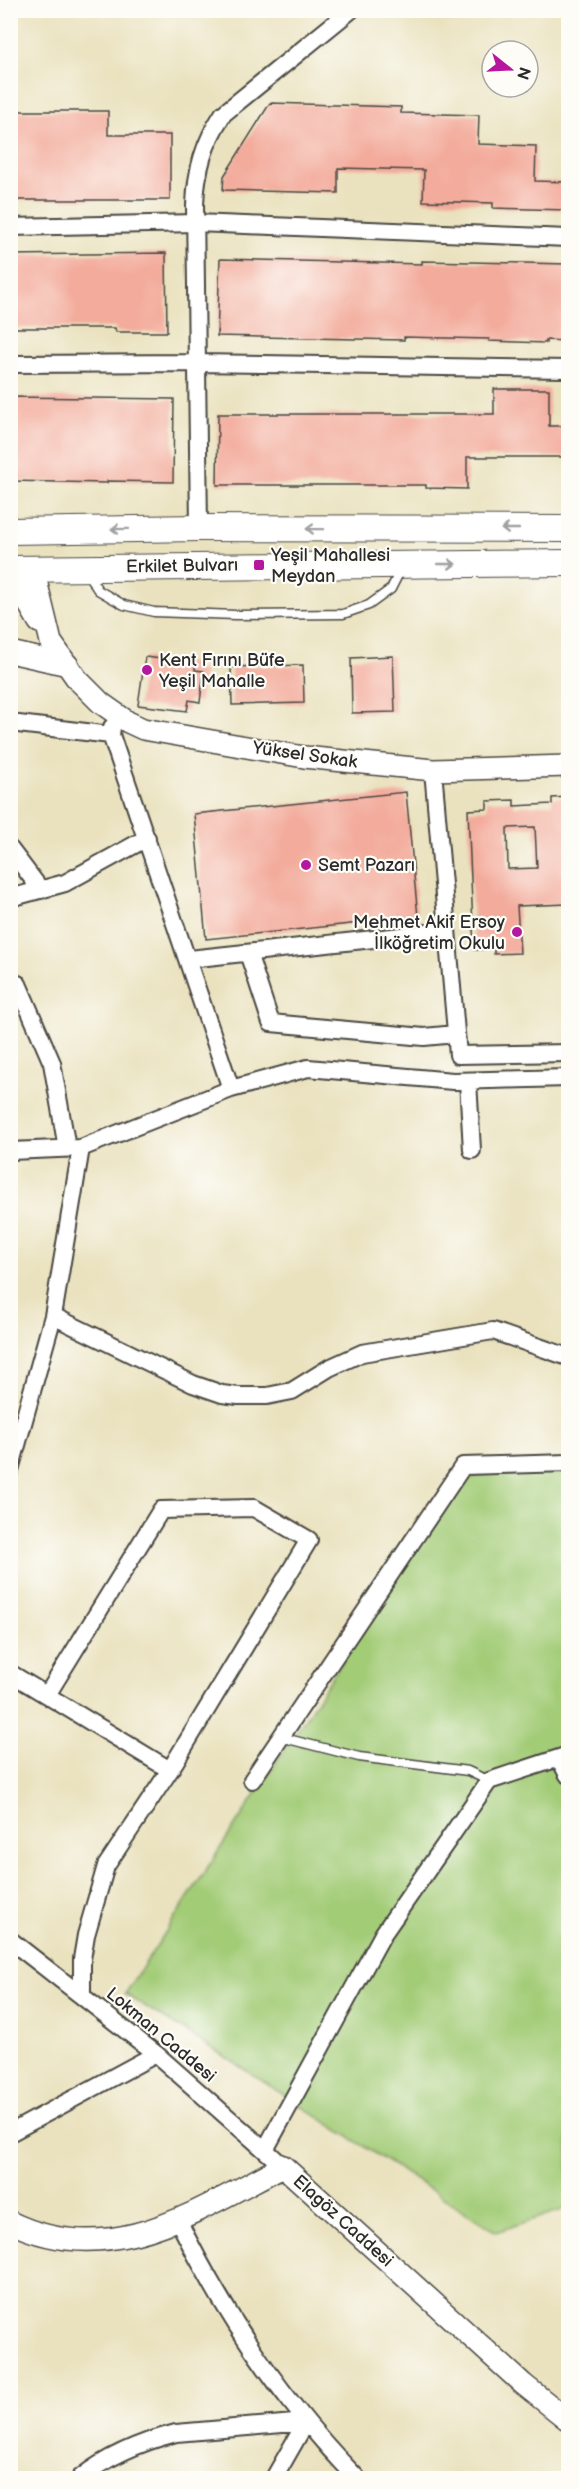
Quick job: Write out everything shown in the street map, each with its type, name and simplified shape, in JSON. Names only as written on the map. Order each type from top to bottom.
[{"type":"main road","name":"Erkilet Bulvarı","points":[[10,531],[199,528],[568,529]]},
{"type":"main road","name":"Erkilet Bulvarı","points":[[22,568],[568,563]]},
{"type":"street","points":[[199,528],[196,186],[199,167],[212,130],[223,114],[351,10]]},
{"type":"street","points":[[10,227],[196,223],[568,238]]},
{"type":"street","points":[[10,364],[197,363],[568,369]]},
{"type":"street","name":"Yüksel Sokak","points":[[22,568],[51,642],[68,665],[90,692],[114,713],[142,729],[304,757],[433,770],[568,765]]},
{"type":"street","points":[[10,581],[21,591],[51,642]]},
{"type":"street","points":[[10,652],[68,665]]},
{"type":"street","points":[[114,713],[111,735],[189,959],[231,1089]]},
{"type":"street","points":[[10,723],[111,735]]},
{"type":"street","points":[[433,770],[458,1054],[568,1053]]},
{"type":"street","points":[[10,898],[65,883],[147,838]]},
{"type":"street","points":[[10,849],[41,890]]},
{"type":"street","points":[[189,959],[447,931]]},
{"type":"street","points":[[248,953],[271,1023],[424,1037],[456,1034]]},
{"type":"street","points":[[10,987],[18,984],[52,1063],[74,1148],[53,1316],[10,1470]]},
{"type":"street","points":[[10,1151],[74,1148],[231,1089],[308,1068],[468,1081],[568,1078]]},
{"type":"street","points":[[468,1081],[472,1150]]},
{"type":"street","points":[[53,1316],[193,1384],[222,1394],[238,1396],[267,1396],[292,1390],[329,1368],[362,1353],[493,1331],[568,1357]]},
{"type":"street","points":[[252,1780],[463,1466],[568,1462]]},
{"type":"street","points":[[47,1695],[161,1510],[254,1508],[309,1540],[170,1770],[106,1866],[86,1935],[82,1959],[82,1995]]},
{"type":"street","points":[[10,1673],[170,1770]]},
{"type":"street","points":[[265,2150],[383,1934],[489,1781],[564,1757],[568,1775]]},
{"type":"street","name":"Lokman Caddesi","points":[[10,1940],[156,2054],[283,2166]]},
{"type":"street","points":[[10,2133],[156,2054]]},
{"type":"street","name":"Elagöz Caddesi","points":[[10,2222],[53,2237],[98,2240],[138,2235],[178,2220],[283,2166],[508,2371],[568,2420]]},
{"type":"street","points":[[178,2220],[222,2303],[274,2382],[306,2422],[357,2478]]},
{"type":"street","points":[[80,2478],[126,2450],[176,2433],[306,2422]]},
{"type":"street","points":[[274,2478],[306,2422]]},
{"type":"lane","points":[[84,568],[98,590],[124,605],[154,612],[236,615],[343,614],[369,605],[391,589],[404,564]]},
{"type":"lane","points":[[280,1737],[359,1757],[468,1771],[489,1781]]},
{"type":"green space","points":[[568,1469],[568,2208],[496,2232],[125,1994],[455,1489],[479,1475],[493,1472]]},
{"type":"building","points":[[270,103],[401,107],[401,113],[479,115],[478,144],[536,146],[535,181],[568,182],[568,210],[493,208],[493,203],[423,201],[424,170],[338,168],[338,193],[223,190],[224,176]]},
{"type":"building","points":[[10,111],[108,111],[108,135],[170,135],[170,200],[10,200]]},
{"type":"building","points":[[166,253],[167,332],[116,332],[115,328],[10,328],[10,255]]},
{"type":"building","points":[[220,259],[422,264],[422,261],[568,264],[568,341],[546,340],[546,343],[404,337],[404,340],[217,336]]},
{"type":"building","points":[[494,389],[549,389],[549,426],[568,426],[568,457],[467,457],[467,489],[426,488],[426,485],[217,485],[218,414],[494,414]]},
{"type":"building","points":[[10,397],[174,399],[173,482],[10,481]]},
{"type":"building","points":[[393,656],[395,712],[352,713],[351,658]]},
{"type":"building","points":[[145,657],[195,663],[195,670],[204,671],[200,702],[189,700],[187,711],[138,705]]},
{"type":"building","points":[[303,665],[304,703],[232,705],[231,667]]},
{"type":"building","name":"Semt Pazarı","points":[[406,792],[418,917],[206,939],[194,814]]},
{"type":"building","points":[[568,797],[568,904],[517,906],[520,953],[494,954],[494,949],[474,950],[468,810],[487,809],[487,801],[514,800],[514,806],[552,804],[552,798]],"holes":[[[535,827],[537,868],[508,869],[507,828]]]},
{"type":"place","name":"Yeşil Mahallesi Meydan","points":[[259,565]]},
{"type":"place","name":"Kent Fırını Büfe Yeşil Mahalle","points":[[147,670]]},
{"type":"place","name":"Semt Pazarı","points":[[306,865]]},
{"type":"place","name":"Mehmet Akif Ersoy İlköğretim Okulu","points":[[517,932]]}]
